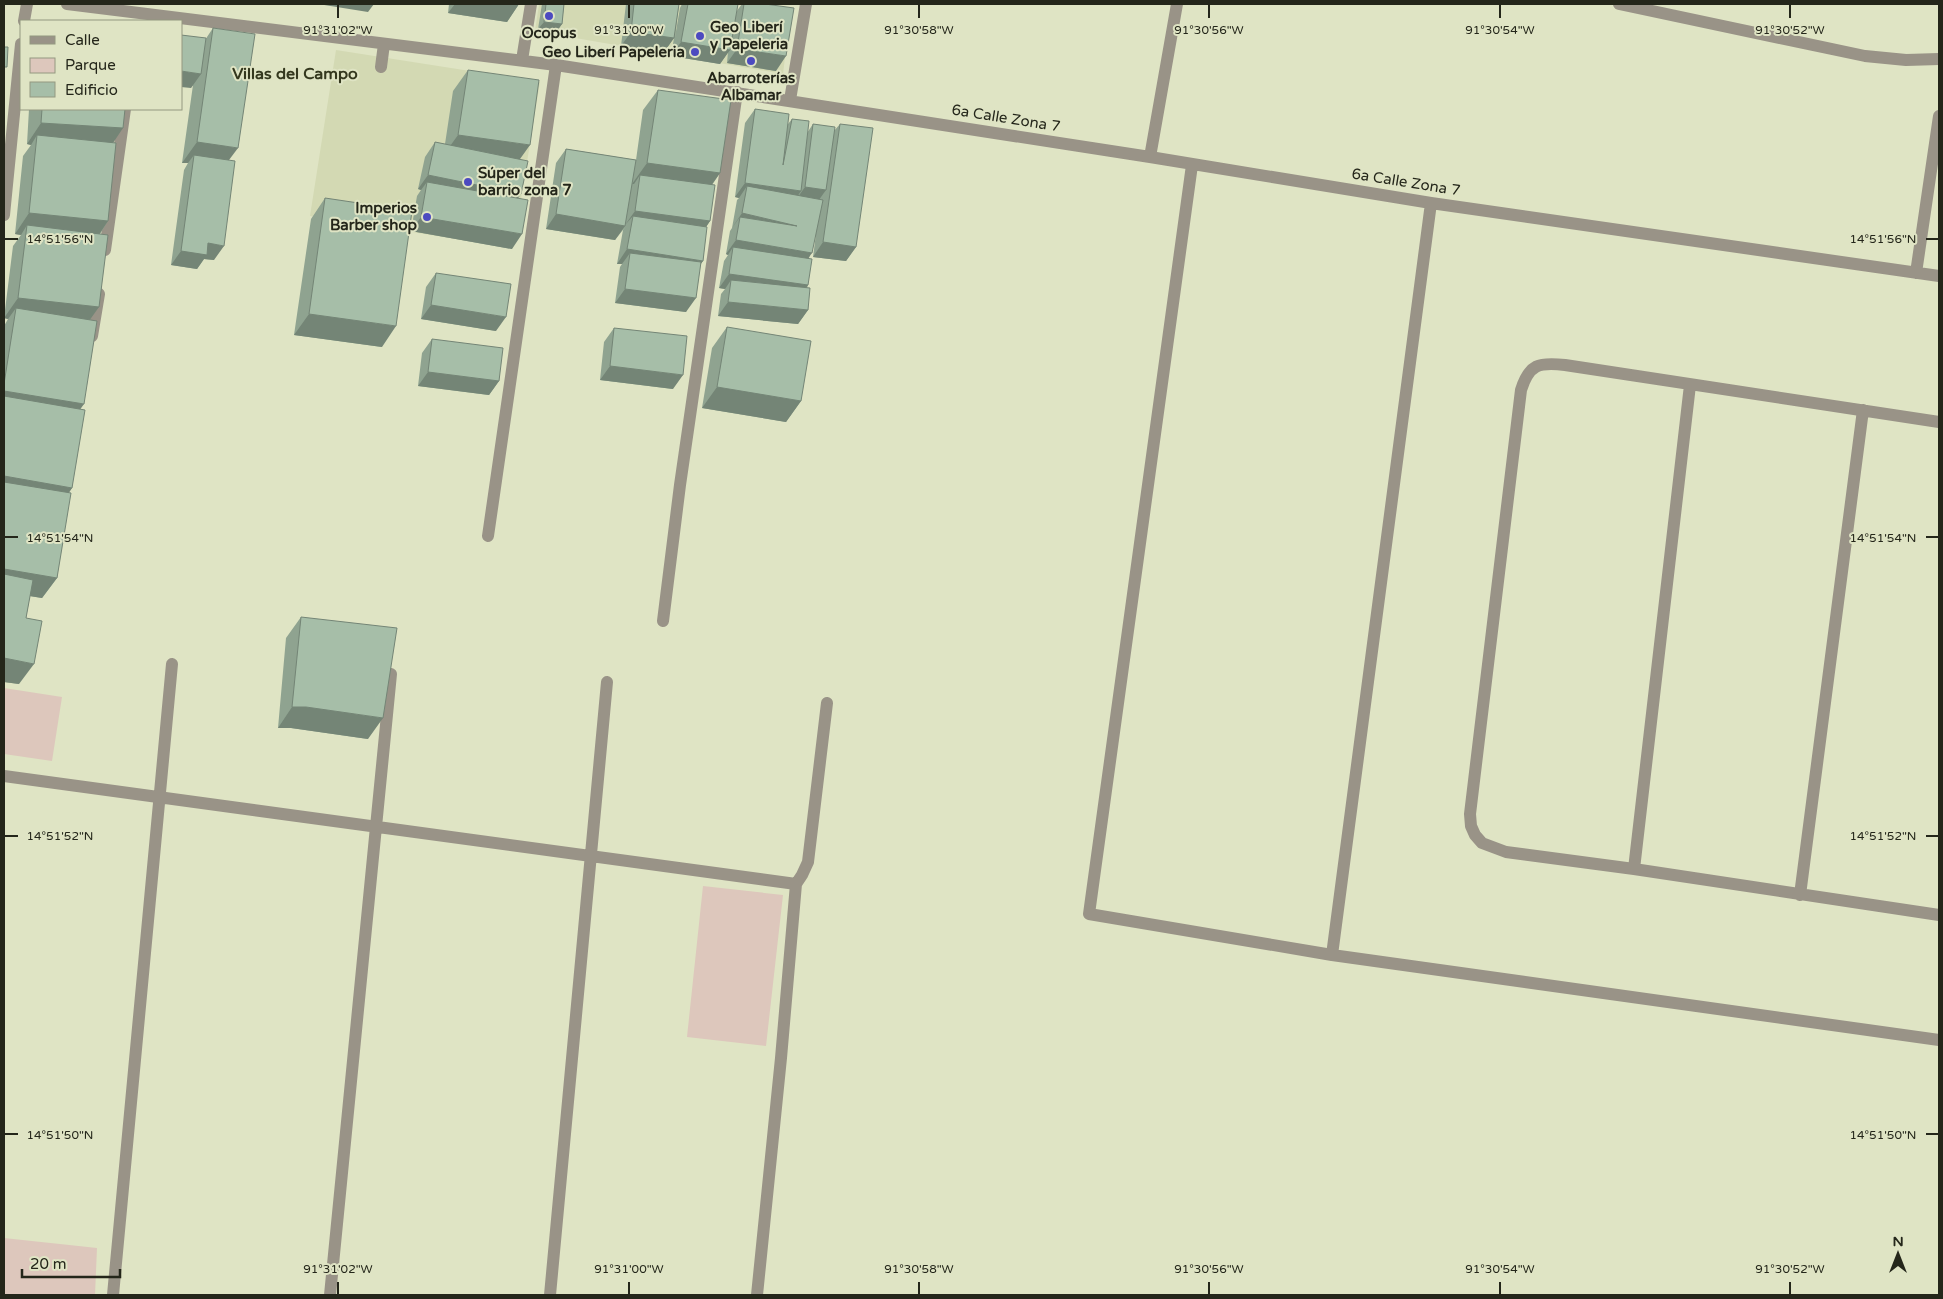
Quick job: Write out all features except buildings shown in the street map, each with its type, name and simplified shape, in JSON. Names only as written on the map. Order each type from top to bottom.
[{"type":"street","points":[[24,20],[27,4]]},
{"type":"street","name":"6a Calle Zona 7","points":[[67,4],[135,17],[163,20]]},
{"type":"street","points":[[522,60],[531,4]]},
{"type":"street","points":[[790,100],[806,4]]},
{"type":"street","points":[[1150,157],[1176,4]]},
{"type":"street","points":[[1619,4],[1865,56],[1906,60],[1939,60]]},
{"type":"street","points":[[1679,17],[1682,4]]},
{"type":"street","name":"6a Calle Zona 7","points":[[182,22],[522,60],[790,100],[1431,203],[1939,276]]},
{"type":"street","points":[[381,68],[384,44]]},
{"type":"street","points":[[4,215],[20,54]]},
{"type":"street","points":[[488,536],[556,65]]},
{"type":"street","points":[[663,621],[680,485],[737,92]]},
{"type":"street","points":[[103,264],[125,110]]},
{"type":"street","points":[[1916,273],[1939,116]]},
{"type":"street","points":[[1192,165],[1089,914],[1332,955],[1939,1040]]},
{"type":"street","points":[[1332,955],[1431,203]]},
{"type":"street","points":[[90,352],[100,284]]},
{"type":"street","points":[[1939,422],[1551,363],[1535,366],[1531,369],[1525,377],[1521,390],[1472,792],[1471,826],[1475,835],[1482,843],[1506,852],[1634,869],[1939,915]]},
{"type":"street","points":[[1634,869],[1690,384]]},
{"type":"street","points":[[1800,894],[1863,410]]},
{"type":"street","points":[[113,1295],[172,664]]},
{"type":"street","points":[[330,1295],[391,674]]},
{"type":"street","points":[[550,1295],[608,682]]},
{"type":"street","points":[[757,1295],[781,1058],[796,884],[808,862],[826,703]]},
{"type":"street","points":[[4,776],[796,884]]},
{"type":"shaded area","points":[[539,4],[664,4],[789,24],[783,74],[535,31]]},
{"type":"shaded area","points":[[336,50],[540,82],[513,248],[310,216]]},
{"type":"green space","points":[[4,688],[62,697],[52,761],[4,754]]},
{"type":"green space","points":[[703,886],[783,895],[766,1046],[687,1037]]},
{"type":"green space","points":[[4,1238],[97,1248],[95,1295],[4,1295]]},
{"type":"place","name":"Ocopus","points":[[549,16]]},
{"type":"place","name":"Geo Liberí y Papeleria","points":[[700,36]]},
{"type":"place","name":"Geo Liberí Papeleria","points":[[695,52]]},
{"type":"place","name":"Abarroterías Albamar","points":[[751,61]]},
{"type":"place","name":"Súper del barrio zona 7","points":[[468,182]]},
{"type":"place","name":"Imperios Barber shop","points":[[427,217]]},
{"type":"district","name":"Villas del Campo","points":[[295,74]]}]
